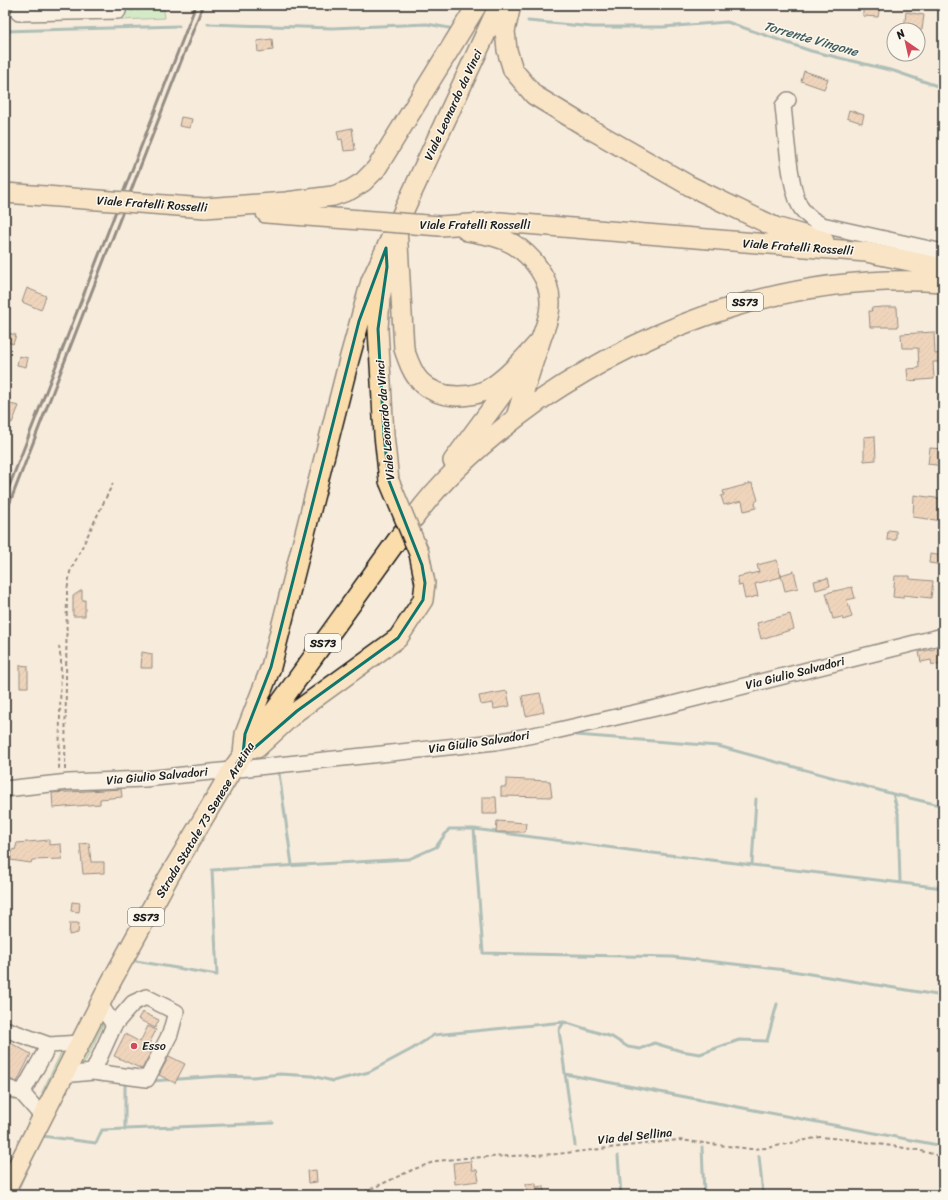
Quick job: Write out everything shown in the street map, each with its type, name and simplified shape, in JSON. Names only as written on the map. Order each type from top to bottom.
[{"type":"main road","points":[[205,208],[286,202],[333,196],[350,190],[363,182],[376,169],[477,5]]},
{"type":"main road","name":"Viale Leonardo da Vinci","points":[[237,763],[245,734],[271,667],[359,321],[372,281],[499,5]]},
{"type":"main road","points":[[511,5],[505,31],[507,50],[513,70],[534,95],[690,186],[775,227],[866,252]]},
{"type":"main road","name":"Viale Fratelli Rosselli","points":[[5,193],[440,226],[500,222],[866,252],[943,268]]},
{"type":"main road","points":[[397,226],[404,349],[410,366],[420,382],[438,394],[460,397],[479,393],[500,381],[540,341]]},
{"type":"main road","points":[[440,226],[486,234],[513,244],[530,258],[546,282],[551,302],[547,325],[540,341],[516,417],[506,410],[501,396]]},
{"type":"main road","name":"Viale Leonardo da Vinci","points":[[237,763],[260,746],[298,711],[398,638],[423,600],[425,583],[418,553],[389,481],[384,435],[378,329],[380,298],[387,267],[386,248]]},
{"type":"main road","name":"Strada Statale 73 Senese Aretina","points":[[5,1191],[99,1003],[168,878],[237,763],[427,501],[463,463],[516,417],[563,385],[609,358],[685,323],[734,305],[774,295],[861,282],[943,282]]},
{"type":"main road","points":[[427,501],[454,459],[540,341]]},
{"type":"street","points":[[14,11],[119,8]]},
{"type":"street","points":[[788,100],[783,106],[794,192],[801,208],[810,219],[822,225],[943,252]]},
{"type":"street","name":"Via Giulio Salvadori","points":[[5,789],[145,779],[237,763],[257,766],[356,758],[495,742],[555,731],[669,705],[943,636]]},
{"type":"street","points":[[63,1075],[93,1072],[147,1078],[170,1034],[176,1012],[146,997],[133,1003],[114,1025],[93,1072]]},
{"type":"street","points":[[99,1003],[114,1025]]},
{"type":"street","points":[[5,1029],[49,1045],[80,1043]]},
{"type":"street","points":[[22,1093],[49,1045]]},
{"type":"street","points":[[5,1087],[22,1093],[42,1116]]},
{"type":"path","points":[[119,8],[142,8],[146,5]]},
{"type":"path","points":[[63,784],[67,591],[70,572],[113,483]]},
{"type":"path","points":[[59,646],[61,661],[63,784]]},
{"type":"path","name":"Via del Sellina","points":[[358,1195],[412,1170],[436,1162],[466,1158],[556,1154],[679,1140],[751,1149],[767,1148],[820,1137],[846,1139],[918,1150],[943,1157]]},
{"type":"highlighted area","points":[[386,248],[387,267],[378,329],[384,435],[389,481],[422,565],[425,583],[423,600],[398,638],[297,711],[237,763],[243,754],[245,734],[271,667],[359,321]]},
{"type":"green space","points":[[122,5],[163,5],[165,18],[122,20]]},
{"type":"green space","points":[[99,1019],[104,1022],[84,1064],[79,1062]]},
{"type":"green space","points":[[66,1054],[43,1099],[42,1092],[60,1055]]},
{"type":"building","points":[[863,5],[880,5],[878,17],[863,16]]},
{"type":"building","points":[[906,12],[924,15],[923,22],[905,22]]},
{"type":"building","points":[[272,39],[273,50],[258,52],[257,41]]},
{"type":"building","points":[[804,71],[828,79],[824,89],[801,81]]},
{"type":"building","points":[[849,110],[864,115],[862,123],[847,118]]},
{"type":"building","points":[[181,117],[192,119],[190,128],[179,126]]},
{"type":"building","points":[[352,128],[355,150],[344,151],[342,139],[339,140],[337,131]]},
{"type":"building","points":[[27,288],[46,296],[41,310],[22,302]]},
{"type":"building","points":[[897,307],[898,327],[870,327],[869,311],[872,311],[871,308]]},
{"type":"building","points":[[5,332],[16,335],[13,344],[5,341]]},
{"type":"building","points":[[934,332],[935,354],[943,353],[943,362],[933,362],[934,379],[908,381],[907,369],[919,368],[918,348],[902,348],[901,334]]},
{"type":"building","points":[[19,356],[28,358],[26,367],[17,365]]},
{"type":"building","points":[[5,403],[19,406],[12,423],[5,420]]},
{"type":"building","points":[[875,436],[876,460],[864,461],[864,437]]},
{"type":"building","points":[[930,448],[943,449],[943,466],[928,464]]},
{"type":"building","points":[[752,483],[758,500],[755,502],[756,508],[744,511],[742,501],[724,505],[721,496],[724,495],[723,491]]},
{"type":"building","points":[[914,495],[943,499],[943,521],[913,517]]},
{"type":"building","points":[[888,530],[896,531],[896,540],[887,540]]},
{"type":"building","points":[[930,554],[943,556],[943,565],[929,563]]},
{"type":"building","points":[[777,560],[781,577],[755,584],[758,596],[745,599],[742,585],[739,586],[737,577],[759,572],[757,565]]},
{"type":"building","points":[[794,571],[798,588],[785,591],[781,575]]},
{"type":"building","points":[[895,576],[910,576],[910,579],[933,581],[931,598],[903,595],[903,598],[893,597]]},
{"type":"building","points":[[828,578],[830,586],[816,590],[814,581]]},
{"type":"building","points":[[852,587],[855,598],[847,600],[852,617],[843,620],[842,617],[833,619],[826,593]]},
{"type":"building","points":[[82,590],[82,600],[85,600],[85,616],[73,616],[73,596]]},
{"type":"building","points":[[790,614],[794,629],[761,639],[757,623]]},
{"type":"building","points":[[943,647],[943,663],[932,665],[931,660],[921,662],[919,652]]},
{"type":"building","points":[[142,652],[152,654],[152,668],[141,668]]},
{"type":"building","points":[[20,665],[28,666],[28,687],[20,687]]},
{"type":"building","points":[[507,691],[510,706],[494,709],[493,703],[481,705],[479,696]]},
{"type":"building","points":[[540,693],[544,712],[526,716],[522,696]]},
{"type":"building","points":[[506,779],[550,781],[552,797],[501,796],[501,787],[506,787]]},
{"type":"building","points":[[121,789],[122,797],[100,799],[100,804],[53,808],[52,793]]},
{"type":"building","points":[[482,797],[496,797],[497,814],[482,814]]},
{"type":"building","points":[[497,821],[526,823],[525,832],[496,832]]},
{"type":"building","points":[[49,840],[49,845],[61,844],[62,859],[32,860],[31,863],[10,860],[13,849],[15,850],[17,843]]},
{"type":"building","points":[[89,843],[91,862],[104,862],[104,873],[83,874],[80,844]]},
{"type":"building","points":[[72,902],[80,903],[79,912],[71,911]]},
{"type":"building","points":[[70,923],[79,923],[78,933],[69,935]]},
{"type":"building","points":[[142,1012],[159,1020],[155,1028],[138,1019]]},
{"type":"building","points":[[148,1026],[156,1030],[148,1046],[153,1048],[142,1069],[114,1056],[125,1034],[140,1042]]},
{"type":"building","points":[[5,1040],[31,1054],[17,1082],[5,1078]]},
{"type":"building","points":[[169,1056],[185,1064],[175,1083],[159,1075]]},
{"type":"building","points":[[471,1161],[472,1170],[477,1170],[479,1181],[455,1184],[453,1163]]},
{"type":"building","points":[[316,1170],[317,1182],[308,1183],[307,1171]]},
{"type":"building","points":[[536,1183],[536,1187],[544,1186],[544,1195],[527,1195],[526,1184]]},
{"type":"waterway","name":"Torrente Vingone","points":[[528,21],[593,27],[663,27],[727,22],[811,51],[894,71],[943,88]]},
{"type":"waterway","name":"Torrente Vingone","points":[[208,24],[332,28],[427,24],[449,28]]},
{"type":"waterway","name":"Torrente Vingone","points":[[5,31],[179,26]]},
{"type":"waterway","points":[[576,735],[718,746],[893,794],[943,806]]},
{"type":"waterway","points":[[279,773],[292,865]]},
{"type":"waterway","points":[[893,794],[898,813],[900,882]]},
{"type":"waterway","points":[[752,864],[756,799]]},
{"type":"waterway","points":[[130,960],[217,975],[212,870],[409,859],[436,847],[449,829],[474,829],[636,851],[943,888]]},
{"type":"waterway","points":[[474,829],[483,953],[672,957],[786,970],[943,996]]},
{"type":"waterway","points":[[152,1081],[220,1076],[253,1077],[280,1074],[312,1076],[333,1081],[369,1072],[412,1049],[434,1035],[564,1022],[612,1037],[628,1047],[640,1049],[654,1043],[681,1051],[700,1054],[739,1040],[767,1041],[777,1004]]},
{"type":"waterway","points":[[564,1022],[559,1030],[575,1145]]},
{"type":"waterway","points":[[565,1074],[943,1146]]},
{"type":"waterway","points":[[125,1130],[125,1083],[128,1083]]},
{"type":"waterway","points":[[42,1136],[96,1143],[102,1130],[273,1123]]},
{"type":"waterway","points":[[702,1147],[704,1195]]},
{"type":"waterway","points":[[618,1156],[621,1195]]},
{"type":"waterway","points":[[759,1156],[763,1195]]},
{"type":"waterway","points":[[15,1195],[30,1162]]},
{"type":"railway","points":[[5,497],[196,5]]},
{"type":"railway","points":[[5,515],[203,5]]},
{"type":"place","name":"Esso","points":[[134,1046]]}]
